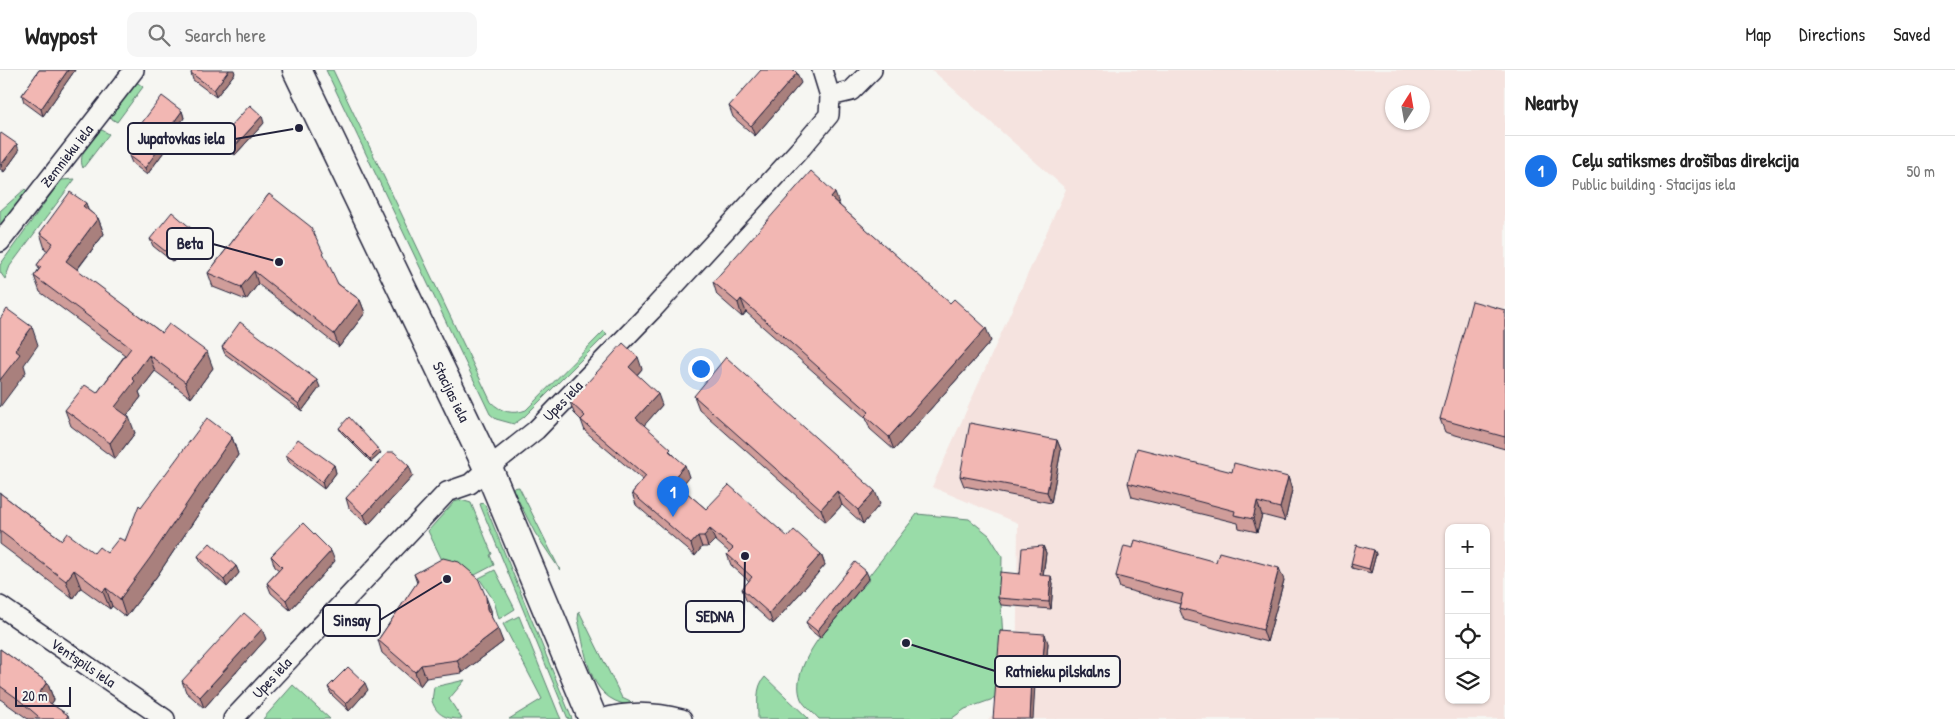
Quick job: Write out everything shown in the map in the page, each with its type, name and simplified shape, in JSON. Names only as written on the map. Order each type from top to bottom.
[{"type":"main road","name":"Stacijas iela","points":[[297,70],[488,468],[593,719]]},
{"type":"street","name":"Zemnieku iela","points":[[0,242],[134,70]]},
{"type":"street","points":[[822,70],[830,96],[851,91],[872,70]]},
{"type":"street","name":"Upes iela","points":[[233,719],[447,492],[470,484],[536,430],[747,208],[824,123],[829,115],[830,96]]},
{"type":"street","name":"Ventspils iela","points":[[0,606],[165,719]]},
{"type":"street","points":[[601,719],[616,714],[646,714],[682,719]]},
{"type":"shaded area","points":[[932,70],[1505,70],[1505,719],[988,719],[1016,697],[1018,523],[932,487],[1066,189]]},
{"type":"green space","points":[[326,70],[333,70],[491,402],[507,412],[526,410],[604,331],[607,334],[524,417],[514,424],[496,419],[490,414]]},
{"type":"green space","points":[[135,83],[143,87],[117,122],[112,119],[111,113]]},
{"type":"green space","points":[[102,130],[109,134],[83,168],[82,157],[86,146]]},
{"type":"green space","points":[[75,179],[10,266],[5,279],[0,272],[0,265],[61,180]]},
{"type":"green space","points":[[25,189],[27,191],[0,228],[0,211]]},
{"type":"green space","points":[[519,487],[560,570],[535,533],[512,488]]},
{"type":"green space","points":[[461,500],[471,503],[492,554],[490,555],[494,565],[475,575],[444,564],[428,531],[454,502]]},
{"type":"green space","points":[[483,503],[572,719],[568,719],[481,507],[480,504]]},
{"type":"green space","points":[[917,514],[969,519],[989,535],[1002,556],[1001,605],[1003,639],[999,697],[965,709],[951,719],[819,719],[802,702],[799,684],[802,668],[810,651],[835,618],[870,579],[868,577]]},
{"type":"green space","points":[[495,570],[515,609],[499,619],[494,601],[479,578]]},
{"type":"green space","points":[[579,611],[622,698],[639,706],[622,704],[609,697],[593,677],[584,649],[578,619]]},
{"type":"green space","points":[[519,616],[561,719],[509,719],[542,699],[503,624]]},
{"type":"green space","points":[[765,677],[809,719],[758,719],[758,691]]},
{"type":"green space","points":[[465,680],[449,699],[462,719],[443,716],[432,701],[434,687]]},
{"type":"green space","points":[[293,685],[330,719],[263,719]]},
{"type":"building","points":[[39,70],[68,70],[41,109],[22,95]]},
{"type":"building","points":[[193,70],[229,70],[214,90],[191,73]]},
{"type":"building","points":[[761,70],[794,70],[797,73],[751,126],[729,106]]},
{"type":"building","points":[[162,96],[182,111],[166,133],[169,135],[145,168],[129,156],[146,134],[138,128]]},
{"type":"building","points":[[250,105],[262,116],[233,148],[220,138]]},
{"type":"building","points":[[1,133],[17,144],[1,165],[0,135]]},
{"type":"building","points":[[811,171],[835,193],[831,198],[950,303],[954,299],[986,328],[889,437],[865,416],[869,412],[741,299],[738,303],[713,282]]},
{"type":"building","points":[[70,192],[86,203],[83,206],[98,218],[66,261],[162,333],[169,324],[207,352],[185,382],[149,355],[132,378],[135,381],[115,407],[129,417],[110,443],[65,410],[85,385],[97,393],[131,348],[34,276],[41,267],[37,265],[53,243],[40,233]]},
{"type":"building","points":[[269,194],[311,227],[338,284],[360,300],[334,334],[254,271],[241,287],[208,273]]},
{"type":"building","points":[[172,212],[192,229],[170,255],[150,239]]},
{"type":"building","points":[[1472,301],[1505,310],[1505,437],[1440,419]]},
{"type":"building","points":[[7,309],[32,327],[15,350],[20,354],[0,380],[0,319]]},
{"type":"building","points":[[240,322],[317,380],[299,404],[222,347]]},
{"type":"building","points":[[623,343],[638,357],[629,367],[658,394],[636,418],[671,449],[669,451],[685,465],[672,480],[706,509],[729,485],[788,537],[794,530],[821,554],[769,613],[742,589],[752,577],[727,554],[733,548],[710,529],[704,536],[698,536],[691,544],[632,493],[646,476],[581,420],[585,416],[570,402]]},
{"type":"building","points":[[726,357],[875,491],[858,510],[837,491],[821,509],[694,396]]},
{"type":"building","points":[[349,417],[379,450],[370,459],[339,428]]},
{"type":"building","points":[[207,418],[232,437],[120,599],[106,588],[103,592],[74,570],[66,581],[0,531],[0,493],[62,540],[67,533],[94,553],[99,547],[107,553],[119,538],[125,541],[139,505],[141,507]]},
{"type":"building","points":[[970,423],[1057,440],[1047,492],[960,476]]},
{"type":"building","points":[[298,439],[334,465],[322,482],[286,455]]},
{"type":"building","points":[[1137,448],[1232,472],[1234,463],[1288,477],[1280,508],[1257,502],[1253,519],[1234,515],[1235,511],[1128,483]]},
{"type":"building","points":[[388,452],[394,452],[409,466],[364,515],[346,498]]},
{"type":"building","points":[[303,523],[331,551],[286,600],[267,583],[282,567],[271,556]]},
{"type":"building","points":[[1135,540],[1216,562],[1219,552],[1279,568],[1263,630],[1179,608],[1183,594],[1116,576],[1124,546],[1133,548]]},
{"type":"building","points":[[210,543],[236,566],[224,580],[198,556]]},
{"type":"building","points":[[1356,545],[1374,550],[1369,569],[1351,564]]},
{"type":"building","points":[[1043,546],[1040,575],[1051,576],[1049,602],[998,598],[1000,572],[1020,574],[1022,548]]},
{"type":"building","points":[[443,558],[459,562],[478,578],[486,597],[487,609],[498,629],[457,660],[421,665],[415,672],[378,640],[418,581],[414,574]]},
{"type":"building","points":[[855,562],[866,571],[817,631],[806,622]]},
{"type":"building","points":[[244,613],[262,629],[200,697],[182,681]]},
{"type":"building","points":[[1000,631],[1045,634],[1043,659],[1033,658],[1030,719],[993,719]]},
{"type":"building","points":[[0,649],[47,682],[38,695],[68,715],[66,719],[36,719],[38,716],[0,686]]},
{"type":"building","points":[[348,667],[365,683],[346,704],[328,687]]},
{"type":"place","name":"Jupatovkas iela","points":[[299,128]]},
{"type":"place","name":"Beta","points":[[279,262]]},
{"type":"place","name":"Ceļu satiksmes drošības direkcija","points":[[673,517]]},
{"type":"place","name":"SEDNA","points":[[745,556]]},
{"type":"place","name":"Sinsay","points":[[447,579]]},
{"type":"place","name":"Ratnieku pilskalns","points":[[906,643]]}]
